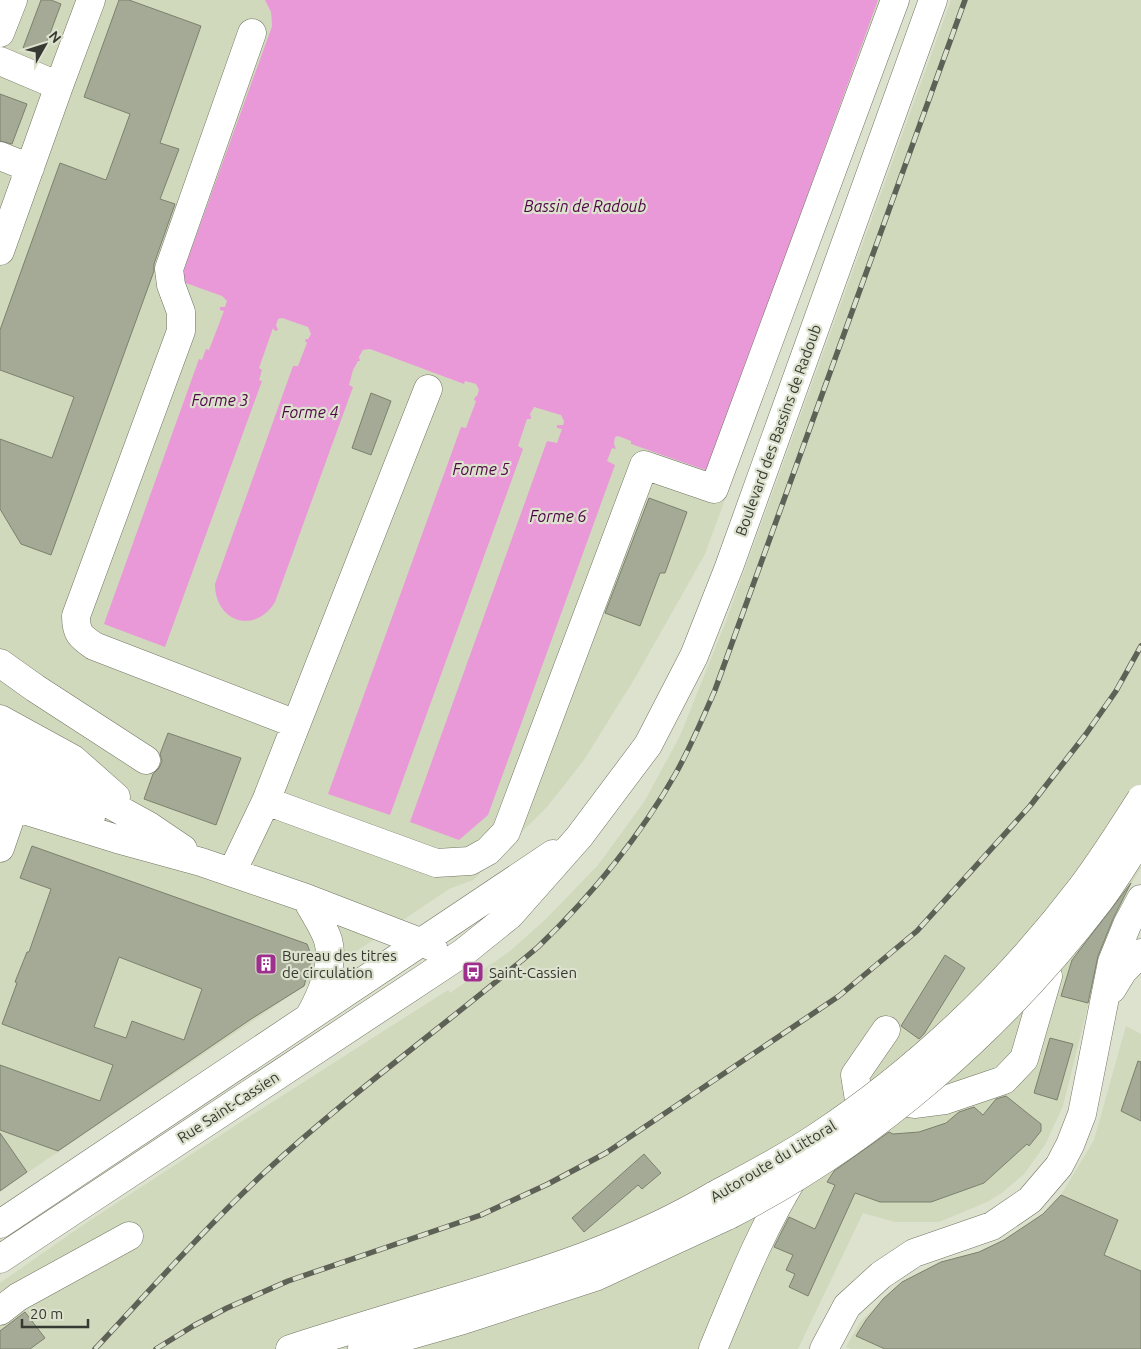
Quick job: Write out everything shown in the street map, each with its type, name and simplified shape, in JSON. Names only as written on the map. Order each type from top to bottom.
[{"type":"main road","points":[[0,33],[13,0]]},
{"type":"main road","points":[[0,251],[91,0]]},
{"type":"main road","points":[[266,801],[436,863],[470,861],[488,851],[506,832],[644,466],[714,489],[895,0]]},
{"type":"main road","name":"Boulevard des Bassins de Radoub","points":[[458,957],[510,915],[579,837],[648,745],[694,656],[729,567],[933,0]]},
{"type":"main road","points":[[252,33],[169,269],[171,285],[181,312],[180,331],[76,616],[76,626],[79,634],[94,646],[296,724]]},
{"type":"main road","points":[[0,61],[59,86]]},
{"type":"main road","points":[[0,156],[30,168]]},
{"type":"main road","points":[[232,872],[266,801],[428,389]]},
{"type":"main road","points":[[0,663],[146,760]]},
{"type":"main road","points":[[0,719],[73,759],[149,826]]},
{"type":"main road","points":[[0,744],[149,826],[201,862]]},
{"type":"main road","points":[[0,769],[8,776],[95,819],[117,824],[149,826]]},
{"type":"main road","name":"Autoroute du Littoral","points":[[290,1349],[503,1284],[581,1258],[662,1224],[696,1207],[816,1138],[880,1092],[951,1031],[990,994],[1042,938],[1083,886],[1141,799]]},
{"type":"main road","points":[[0,848],[7,803],[117,839],[232,872],[306,898],[458,957]]},
{"type":"main road","name":"Boulevard des Bassins de Radoub","points":[[420,941],[579,837]]},
{"type":"main road","name":"Autoroute du Littoral","points":[[362,1349],[463,1320],[595,1277],[710,1225],[751,1204],[827,1157],[935,1076],[982,1032],[1052,959],[1100,900],[1141,838]]},
{"type":"main road","points":[[306,898],[324,931],[329,952],[327,973],[321,996],[309,1017]]},
{"type":"main road","points":[[824,1349],[847,1306],[881,1275],[914,1253],[992,1226],[1030,1200],[1059,1166],[1070,1145],[1082,1114],[1112,962],[1127,924],[1141,899]]},
{"type":"main road","name":"Rue Saint-Cassien","points":[[0,1224],[420,941]]},
{"type":"main road","points":[[1106,999],[1123,971],[1141,953]]},
{"type":"main road","name":"Rue Saint-Cassien","points":[[0,1259],[353,1024],[458,957]]},
{"type":"main road","points":[[713,1349],[744,1274],[785,1191],[828,1123],[846,1107],[859,1100],[875,1099],[914,1104],[945,1100],[1004,1080],[1024,1059],[1048,976]]},
{"type":"main road","points":[[859,1100],[855,1075],[886,1030]]},
{"type":"main road","points":[[0,1311],[18,1297],[129,1236]]},
{"type":"shaded area","points":[[0,0],[265,0],[271,12],[272,25],[181,281],[222,296],[227,301],[225,310],[278,328],[276,325],[277,319],[282,318],[308,327],[311,334],[305,341],[353,370],[363,350],[370,349],[464,384],[465,381],[476,384],[479,390],[474,399],[476,401],[473,408],[530,419],[532,408],[538,407],[562,415],[564,421],[562,429],[614,444],[615,437],[618,436],[632,441],[631,444],[708,471],[878,0],[908,0],[705,554],[635,678],[584,760],[547,807],[473,880],[449,889],[0,1191]]},
{"type":"shaded area","points":[[951,0],[1141,0],[1141,868],[1130,886],[1113,923],[1098,965],[1063,1106],[1045,1145],[1024,1174],[1003,1192],[987,1202],[939,1222],[895,1222],[863,1213],[798,1349],[0,1349],[0,1283],[86,1223],[244,1120],[448,990],[450,993],[510,951],[546,919],[598,865],[644,802],[680,736],[726,621]]},
{"type":"shaded area","points":[[1126,1026],[1141,1034],[1141,1349],[851,1349],[846,1347],[861,1321],[902,1282],[931,1267],[979,1252],[1004,1240],[1045,1213],[1061,1195],[1094,1140]]},
{"type":"water","name":"Bassin de Radoub","points":[[265,0],[878,0],[708,471],[631,444],[631,441],[618,436],[615,437],[614,444],[616,449],[612,448],[607,461],[615,465],[488,815],[459,840],[410,822],[547,441],[557,443],[562,429],[557,428],[557,425],[563,425],[564,421],[561,415],[534,407],[530,414],[531,419],[527,419],[518,446],[523,449],[390,815],[328,794],[461,427],[466,428],[476,401],[474,400],[479,390],[476,384],[465,381],[464,384],[370,349],[363,350],[359,357],[360,361],[358,361],[353,370],[349,385],[353,387],[275,602],[267,612],[257,618],[247,621],[238,620],[229,615],[222,607],[217,597],[215,584],[293,366],[298,366],[307,343],[305,341],[311,334],[308,327],[282,318],[278,319],[276,325],[278,330],[275,331],[273,328],[259,368],[262,370],[259,380],[262,381],[165,647],[104,624],[199,359],[202,360],[206,349],[209,350],[224,311],[220,310],[220,307],[225,307],[227,301],[222,296],[180,281],[272,26],[271,12]]},
{"type":"building","points":[[41,0],[51,0],[61,4],[42,55],[23,48]]},
{"type":"building","points":[[119,0],[129,0],[201,26],[160,143],[179,149],[160,199],[175,204],[154,264],[154,271],[51,555],[21,544],[0,509],[0,439],[52,458],[74,397],[0,370],[0,330],[60,163],[106,180],[130,114],[84,97]]},
{"type":"building","points":[[0,94],[27,104],[12,144],[0,141]]},
{"type":"building","points":[[371,393],[391,401],[371,455],[352,448]]},
{"type":"building","points":[[649,498],[687,512],[665,573],[660,573],[640,626],[605,613]]},
{"type":"building","points":[[168,733],[241,758],[216,825],[144,799],[153,774],[159,768],[162,761],[160,754]]},
{"type":"building","points":[[32,846],[307,944],[312,957],[304,986],[251,1019],[58,1151],[0,1130],[0,1065],[100,1101],[113,1065],[2,1024],[17,983],[15,982],[27,952],[29,952],[51,889],[20,878]],"holes":[[[119,957],[202,989],[184,1040],[132,1021],[126,1038],[94,1027]]]},
{"type":"building","points":[[1131,883],[1113,919],[1098,956],[1088,1003],[1061,996],[1072,960]]},
{"type":"building","points":[[945,955],[965,968],[919,1039],[901,1026]]},
{"type":"building","points":[[1050,1038],[1073,1044],[1057,1100],[1034,1093]]},
{"type":"building","points":[[1138,1061],[1141,1062],[1141,1121],[1121,1111]]},
{"type":"building","points":[[1006,1096],[1041,1124],[1041,1131],[1029,1146],[1027,1144],[984,1183],[931,1202],[880,1202],[855,1193],[808,1296],[789,1287],[795,1274],[786,1270],[793,1255],[774,1247],[789,1217],[815,1229],[835,1185],[827,1182],[834,1171],[889,1132],[893,1134],[919,1132],[946,1123],[959,1112],[974,1107],[983,1115],[996,1099]]},
{"type":"building","points":[[0,1133],[27,1172],[0,1191]]},
{"type":"building","points":[[644,1154],[661,1173],[642,1189],[638,1185],[584,1232],[572,1218]]},
{"type":"building","points":[[1061,1195],[1118,1220],[1104,1255],[1141,1271],[1141,1349],[885,1349],[856,1336],[883,1299],[902,1282],[941,1262],[979,1252],[1004,1240],[1043,1214]]},
{"type":"building","points":[[25,1312],[45,1338],[30,1349],[0,1349],[0,1331]]},
{"type":"railway","points":[[95,1349],[243,1193],[298,1142],[538,947],[596,886],[630,843],[662,797],[687,753],[715,690],[965,0]]},
{"type":"railway","points":[[156,1349],[227,1308],[288,1281],[481,1215],[548,1184],[606,1153],[839,996],[917,931],[1030,806],[1086,734],[1116,691],[1141,646]]},
{"type":"place","name":"Bureau des titres de circulation","points":[[266,964]]},
{"type":"place","name":"Saint-Cassien","points":[[473,972]]},
{"type":"water label","name":"Forme 3","points":[[220,400]]},
{"type":"water label","name":"Forme 4","points":[[310,412]]},
{"type":"water label","name":"Forme 5","points":[[481,469]]},
{"type":"water label","name":"Forme 6","points":[[558,516]]}]
